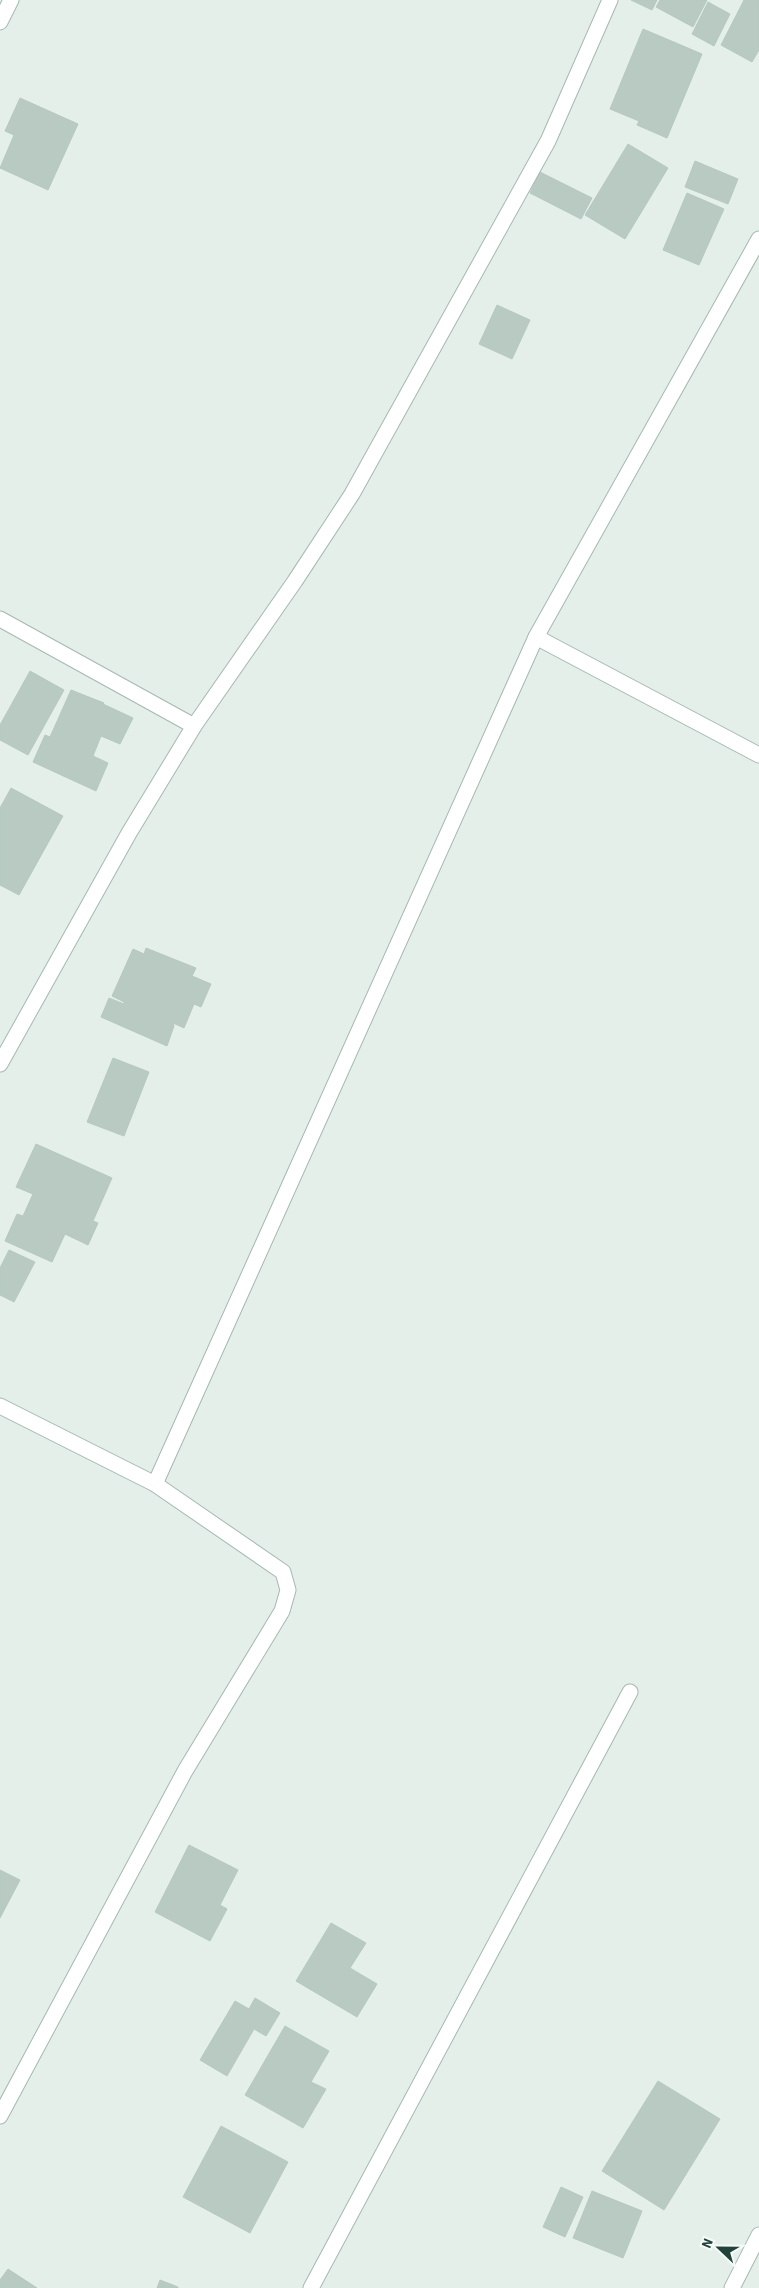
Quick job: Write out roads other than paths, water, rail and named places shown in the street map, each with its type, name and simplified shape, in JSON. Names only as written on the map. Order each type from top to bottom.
[{"type":"street","points":[[0,22],[10,0]]},
{"type":"street","points":[[0,1064],[129,833],[194,726],[295,581],[357,485],[548,141],[610,0]]},
{"type":"street","points":[[155,1484],[536,637],[759,239]]},
{"type":"street","points":[[0,619],[194,726]]},
{"type":"street","points":[[536,637],[759,755]]},
{"type":"street","points":[[0,1406],[155,1484],[282,1572],[288,1590],[282,1611],[185,1770],[0,2116]]},
{"type":"street","points":[[311,2288],[630,1692]]},
{"type":"street","points":[[732,2288],[759,2235]]}]
